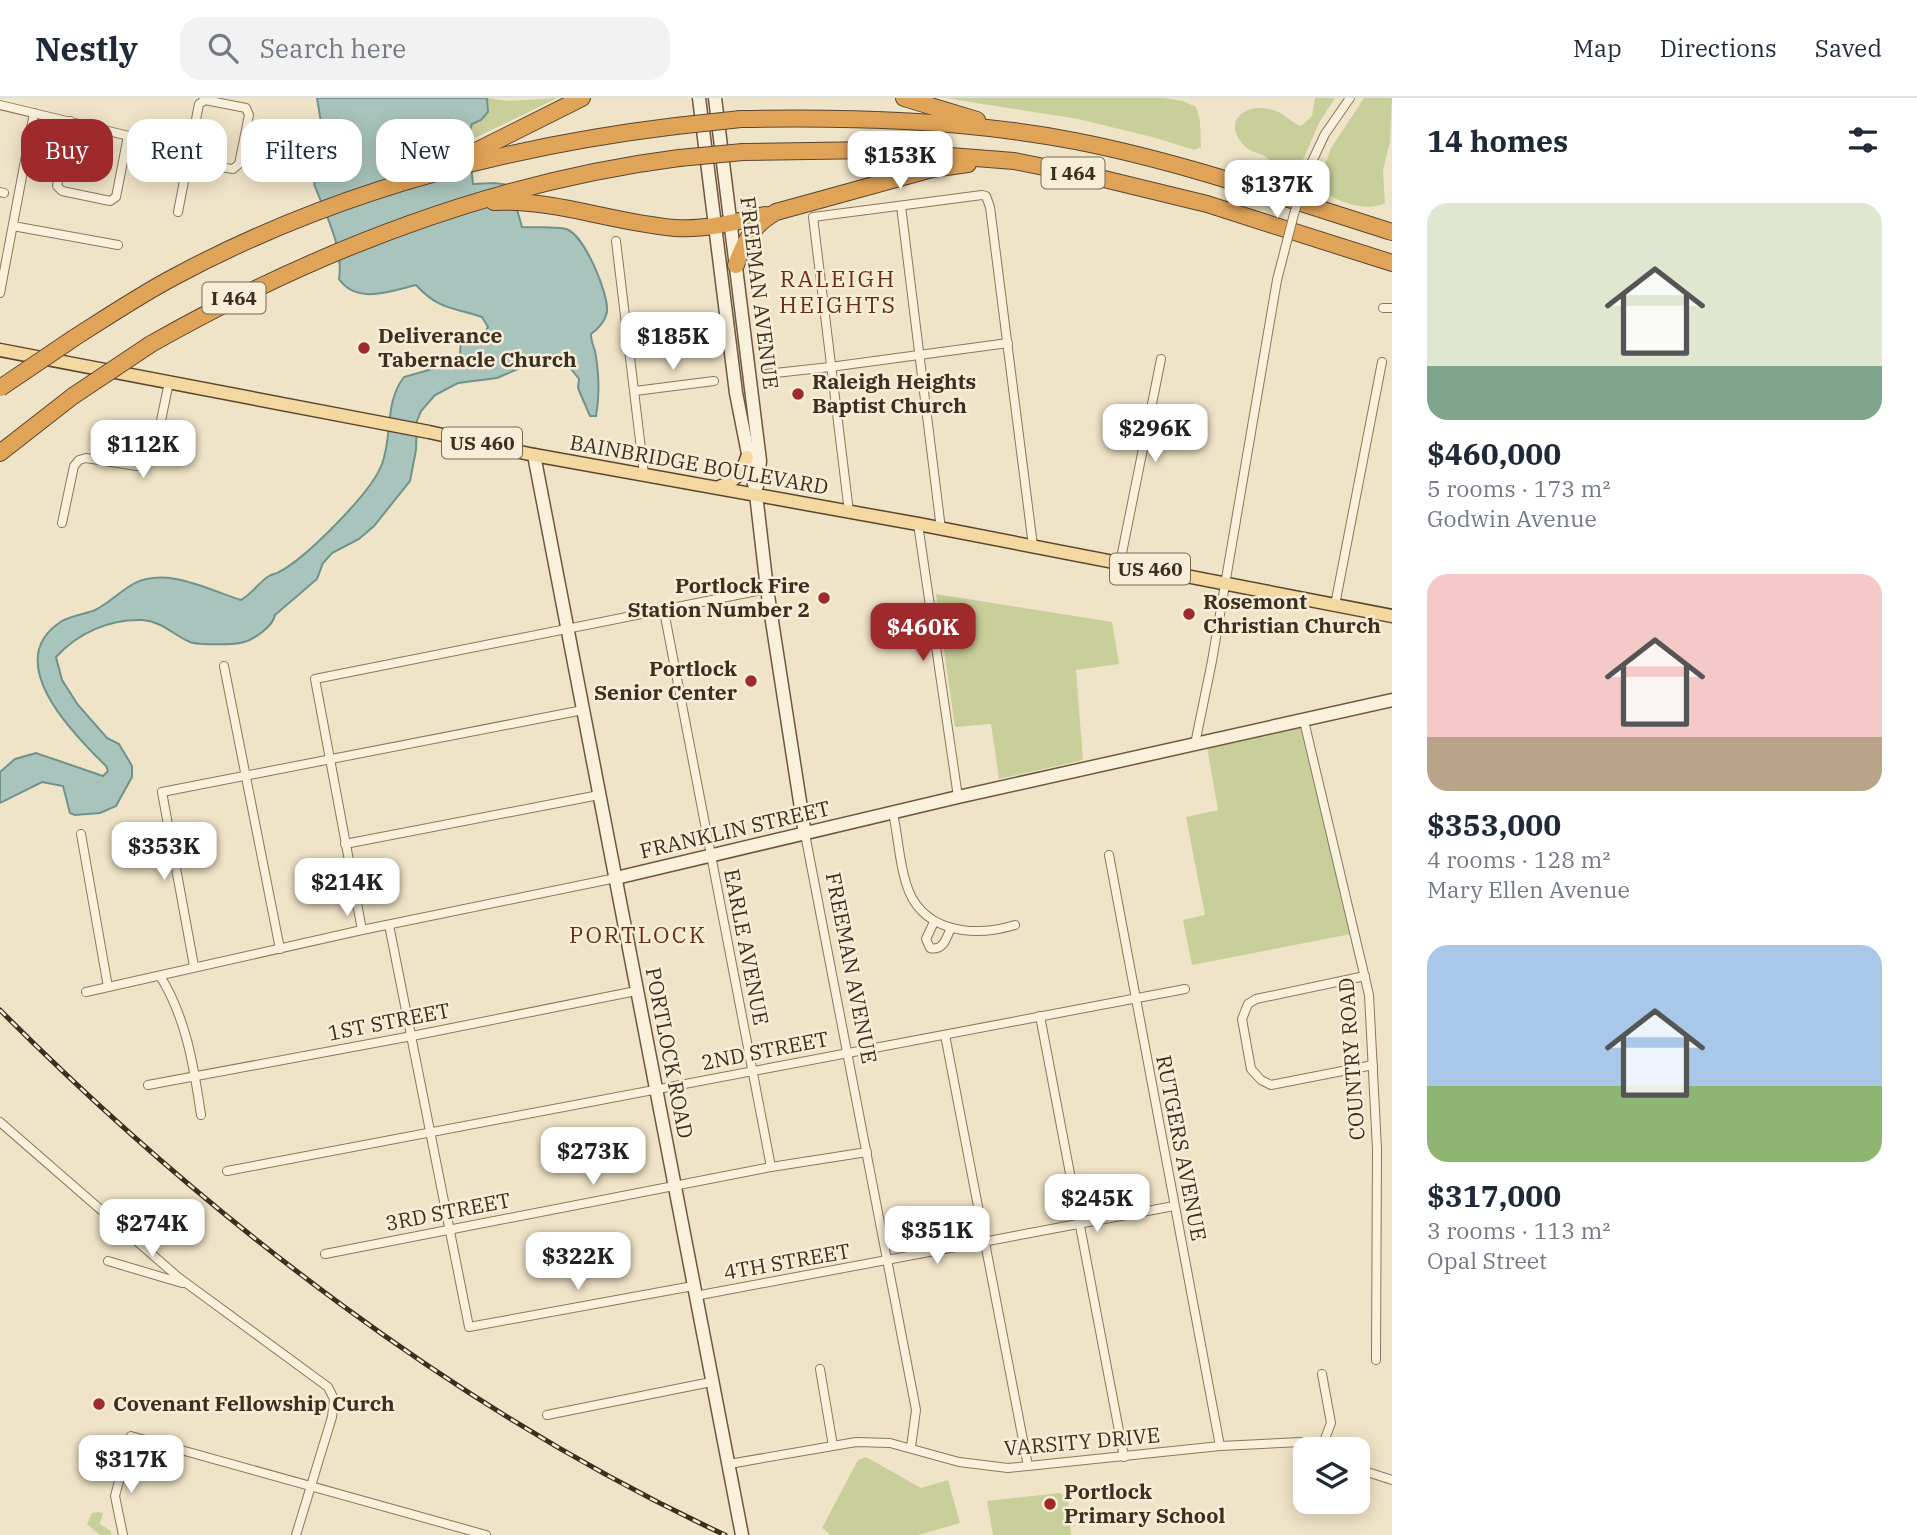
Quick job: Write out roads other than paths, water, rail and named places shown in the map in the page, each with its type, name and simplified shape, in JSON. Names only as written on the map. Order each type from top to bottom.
[{"type":"highway","points":[[486,154],[582,98]]},
{"type":"highway","points":[[904,98],[1009,130]]},
{"type":"highway","name":"I 464","points":[[0,388],[74,338],[174,277],[243,243],[305,218],[486,154],[676,126],[741,119],[866,119],[1009,130],[1075,141],[1159,160],[1392,232]]},
{"type":"highway","name":"I 464","points":[[0,453],[73,396],[150,344],[241,295],[321,258],[407,224],[474,202],[526,195],[617,167],[679,158],[743,152],[873,150],[1023,163],[1207,204],[1392,263]]},
{"type":"highway","points":[[526,195],[657,226],[723,225],[932,169],[966,164],[1023,163]]},
{"type":"highway","points":[[736,265],[748,235],[776,212]]},
{"type":"main road","name":"FREEMAN AVENUE","points":[[699,98],[723,225],[736,265],[760,461],[756,494]]},
{"type":"main road","name":"FREEMAN AVENUE","points":[[715,98],[736,393],[756,494],[767,589],[805,834]]},
{"type":"main road","name":"BAINBRIDGE BOULEVARD","points":[[0,350],[429,432],[534,455],[918,524],[1392,616]]},
{"type":"main road","name":"PORTLOCK ROAD","points":[[534,455],[742,1535]]},
{"type":"main road","points":[[719,487],[738,477],[747,457]]},
{"type":"main road","name":"FRANKLIN STREET","points":[[616,878],[958,797],[1392,700]]},
{"type":"street","points":[[1195,744],[1226,583],[1277,280],[1294,214],[1310,169],[1325,134],[1350,98]]},
{"type":"street","points":[[205,100],[246,108],[249,115],[239,164],[233,169],[187,161],[199,104],[205,100]]},
{"type":"street","points":[[6,103],[61,119]]},
{"type":"street","points":[[0,293],[34,113]]},
{"type":"street","points":[[58,182],[60,191],[110,201],[116,197],[127,141]]},
{"type":"street","points":[[178,212],[183,182]]},
{"type":"street","points":[[849,512],[813,217],[974,195],[986,196],[990,207],[1033,546]]},
{"type":"street","points":[[901,206],[941,529]]},
{"type":"street","points":[[13,226],[118,245]]},
{"type":"street","points":[[616,241],[644,474]]},
{"type":"street","points":[[766,374],[830,368],[1008,343]]},
{"type":"street","points":[[1120,564],[1161,359]]},
{"type":"street","points":[[1335,605],[1382,362]]},
{"type":"street","points":[[635,391],[715,381]]},
{"type":"street","points":[[62,523],[74,466],[79,460],[86,458],[137,466],[145,465],[153,459],[169,382]]},
{"type":"street","points":[[918,524],[958,797]]},
{"type":"street","points":[[362,930],[315,679],[767,589]]},
{"type":"street","name":"EARLE AVENUE","points":[[664,611],[771,1167]]},
{"type":"street","points":[[224,666],[280,949]]},
{"type":"street","points":[[194,966],[162,792],[583,710]]},
{"type":"street","name":"COUNTRY ROAD","points":[[1304,721],[1369,995],[1377,1149],[1376,1360]]},
{"type":"street","points":[[345,844],[598,795]]},
{"type":"street","points":[[893,813],[905,882],[909,894],[924,914],[934,922],[951,928],[988,931],[1015,925]]},
{"type":"street","points":[[82,834],[108,986]]},
{"type":"street","name":"FREEMAN AVENUE","points":[[805,834],[916,1410],[911,1447]]},
{"type":"street","name":"RUTGERS AVENUE","points":[[1109,855],[1220,1446]]},
{"type":"street","name":"FRANKLIN STREET","points":[[86,992],[194,966],[616,878]]},
{"type":"street","points":[[934,922],[926,939],[930,948],[943,945],[951,928]]},
{"type":"street","points":[[389,925],[449,1230]]},
{"type":"street","points":[[160,976],[177,1005],[195,1075],[201,1115]]},
{"type":"street","points":[[1365,976],[1256,999],[1248,1004],[1242,1019],[1251,1069],[1261,1080],[1271,1085],[1373,1065]]},
{"type":"street","name":"2ND STREET","points":[[228,1171],[1185,989]]},
{"type":"street","name":"1ST STREET","points":[[148,1085],[412,1036],[636,990]]},
{"type":"street","points":[[1040,1016],[1124,1457]]},
{"type":"street","points":[[945,1035],[1028,1466]]},
{"type":"street","points":[[0,1122],[189,1285],[328,1387],[334,1399],[334,1407],[296,1535]]},
{"type":"street","name":"3RD STREET","points":[[325,1254],[771,1167],[867,1152]]},
{"type":"street","name":"4TH STREET","points":[[449,1230],[469,1327],[887,1261],[1174,1206]]},
{"type":"street","points":[[108,1261],[189,1285]]},
{"type":"street","points":[[820,1370],[834,1446]]},
{"type":"street","points":[[1322,1374],[1331,1423],[1326,1437]]},
{"type":"street","points":[[547,1415],[711,1382]]},
{"type":"street","points":[[123,1535],[115,1496],[131,1436],[486,1535]]},
{"type":"street","name":"VARSITY DRIVE","points":[[729,1464],[876,1441],[911,1447],[959,1462],[1009,1468],[1220,1446],[1293,1442]]},
{"type":"street","points":[[1370,1473],[1392,1480]]},
{"type":"water","points":[[317,98],[487,98],[488,112],[474,123],[474,119],[376,119],[376,182],[473,182],[510,185],[522,227],[561,228],[573,233],[594,266],[607,303],[605,319],[591,334],[598,375],[596,416],[590,416],[578,388],[579,379],[568,365],[553,362],[520,368],[497,378],[458,383],[435,395],[421,411],[417,421],[416,450],[410,481],[374,526],[359,539],[332,553],[323,563],[317,579],[275,615],[267,628],[258,635],[240,643],[194,643],[156,623],[130,620],[106,625],[84,634],[56,657],[62,680],[78,705],[107,738],[119,744],[132,766],[132,777],[116,806],[100,813],[75,815],[70,813],[63,786],[42,782],[0,803],[0,772],[15,759],[36,753],[103,776],[108,771],[76,735],[48,696],[40,675],[38,655],[45,637],[62,621],[93,611],[133,584],[146,579],[187,582],[241,600],[270,575],[279,572],[305,553],[352,507],[376,476],[385,453],[394,397],[404,377],[439,367],[460,354],[461,340],[483,335],[488,327],[482,317],[439,303],[416,285],[385,293],[365,294],[346,287],[339,279],[336,243],[314,184],[362,182],[362,119],[320,119]]},
{"type":"railway","points":[[0,1010],[163,1162],[250,1235],[340,1304],[433,1369],[529,1430],[626,1485],[725,1535]]},
{"type":"place","name":"Deliverance Tabernacle Church","points":[[364,348]]},
{"type":"place","name":"Raleigh Heights Baptist Church","points":[[798,394]]},
{"type":"place","name":"Portlock Fire Station Number 2","points":[[824,598]]},
{"type":"place","name":"Rosemont Christian Church","points":[[1189,614]]},
{"type":"place","name":"Portlock Senior Center","points":[[751,681]]},
{"type":"place","name":"Covenant Fellowship Curch","points":[[99,1404]]},
{"type":"place","name":"Portlock Primary School","points":[[1050,1504]]},
{"type":"district","name":"RALEIGH HEIGHTS","points":[[838,292]]},
{"type":"district","name":"PORTLOCK","points":[[638,935]]}]
